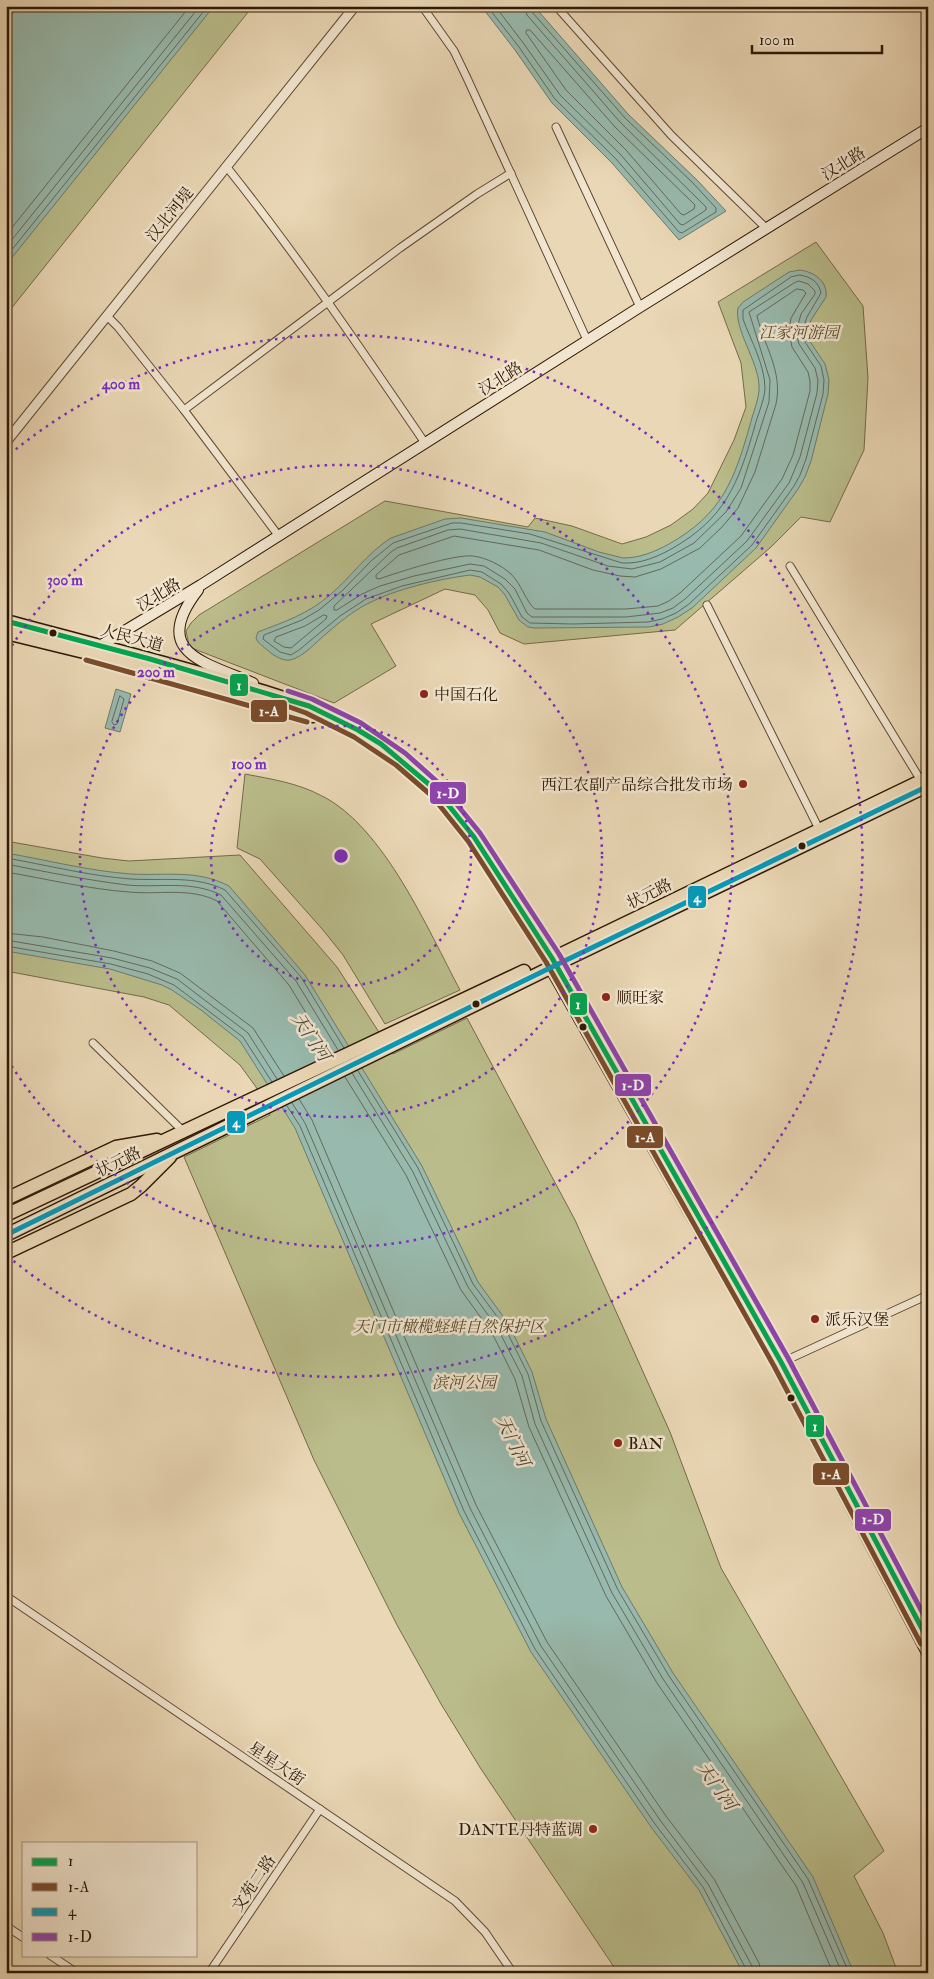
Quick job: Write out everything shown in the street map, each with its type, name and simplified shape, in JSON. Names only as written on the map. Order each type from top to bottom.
[{"type":"highway","name":"人民大道","points":[[6,621],[286,698],[310,706],[381,744],[420,774],[437,791],[474,837],[551,963]]},
{"type":"highway","name":"人民大道","points":[[6,633],[88,653],[301,712],[330,723],[379,749],[420,780],[452,816],[551,963]]},
{"type":"highway","name":"状元路","points":[[6,1235],[176,1151],[242,1112],[551,963]]},
{"type":"highway","name":"状元路","points":[[6,1215],[184,1132],[242,1112]]},
{"type":"highway","points":[[6,1199],[116,1147],[169,1139]]},
{"type":"highway","points":[[6,1254],[131,1194],[142,1186],[176,1151]]},
{"type":"main road","name":"汉北路","points":[[88,653],[201,585],[640,307],[928,128]]},
{"type":"main road","points":[[201,585],[186,605],[182,615],[178,634],[183,647],[187,652],[207,664],[286,698]]},
{"type":"main road","name":"状元路","points":[[551,963],[819,830],[925,783]]},
{"type":"main road","name":"状元路","points":[[551,963],[925,783]]},
{"type":"main road","name":"人民大道","points":[[551,963],[778,1364],[928,1640]]},
{"type":"main road","name":"人民大道","points":[[778,1364],[928,1655]]},
{"type":"street","name":"汉北河堤","points":[[6,442],[355,6]]},
{"type":"street","points":[[422,6],[454,51],[588,340]]},
{"type":"street","points":[[556,6],[671,135],[766,229]]},
{"type":"street","points":[[556,127],[640,307]]},
{"type":"street","points":[[226,166],[262,211],[328,302],[425,443]]},
{"type":"street","points":[[184,410],[477,194],[511,173]]},
{"type":"street","points":[[107,316],[184,410],[278,535]]},
{"type":"street","points":[[790,566],[925,783]]},
{"type":"street","points":[[707,605],[819,830]]},
{"type":"street","points":[[93,1043],[184,1132]]},
{"type":"street","points":[[778,1364],[928,1295]]},
{"type":"street","name":"星星大街","points":[[6,1596],[460,1906],[486,1932],[513,1973]]},
{"type":"street","name":"文苑二路","points":[[208,1973],[320,1809]]},
{"type":"street","points":[[6,1926],[22,1937]]},
{"type":"street","points":[[52,1956],[77,1973]]},
{"type":"green space","points":[[6,6],[253,6],[6,315]]},
{"type":"green space","name":"江家河游园","points":[[816,242],[863,306],[868,378],[864,450],[830,522],[801,517],[771,547],[675,630],[524,644],[500,633],[488,610],[475,595],[445,589],[371,624],[396,666],[334,703],[194,649],[189,645],[186,631],[199,615],[385,501],[528,527],[535,518],[572,526],[622,544],[646,537],[671,525],[693,509],[708,493],[734,440],[746,407],[741,363],[718,302]]},
{"type":"green space","points":[[245,774],[284,782],[322,796],[344,811],[365,831],[384,855],[419,910],[460,990],[385,1024],[343,955],[323,930],[260,859],[237,848]]},
{"type":"green space","name":"滨河公园","points":[[6,841],[129,861],[240,855],[337,967],[393,1054],[467,1018],[575,1220],[670,1432],[721,1568],[884,1851],[854,1876],[883,1933],[898,1973],[618,1973],[481,1769],[441,1704],[397,1625],[314,1460],[184,1157],[270,1115],[256,1087],[240,1065],[169,1005],[144,997],[6,971]]},
{"type":"water","points":[[18,6],[214,6],[6,265],[6,21]]},
{"type":"water","points":[[481,6],[534,6],[628,114],[697,180],[726,211],[679,240],[612,163],[552,103]]},
{"type":"water","points":[[800,270],[819,278],[826,291],[826,297],[811,320],[807,333],[809,340],[825,364],[829,380],[828,394],[811,461],[798,489],[756,548],[692,608],[663,624],[649,627],[528,627],[519,620],[505,595],[498,587],[480,577],[470,575],[417,585],[378,599],[352,613],[305,652],[290,660],[277,657],[258,642],[256,638],[258,632],[296,617],[322,602],[374,551],[391,538],[445,519],[461,518],[545,532],[599,552],[623,558],[641,556],[652,552],[687,533],[714,508],[731,479],[744,445],[757,400],[759,390],[758,376],[739,326],[738,308],[743,302],[789,272]]},
{"type":"water","points":[[116,689],[131,694],[120,732],[105,728]]},
{"type":"water","name":"天门市橄榄蛏蚌自然保护区","points":[[6,853],[115,873],[181,874],[205,877],[217,881],[229,886],[305,975],[422,1166],[478,1282],[508,1323],[532,1372],[546,1419],[622,1587],[673,1673],[813,1877],[854,1973],[743,1973],[699,1890],[651,1827],[531,1652],[459,1513],[295,1128],[240,1041],[201,1010],[162,985],[110,969],[6,951]]},
{"type":"transit line","name":"1","points":[[6,621],[150,659],[309,706],[358,730],[381,744],[437,791],[474,837],[552,958],[781,1362],[928,1640]]},
{"type":"transit line","name":"1-A","points":[[86,660],[307,722]]},
{"type":"transit line","name":"1-D","points":[[288,691],[312,699],[361,723],[405,753],[442,786],[480,833],[559,954],[788,1358],[928,1623]]},
{"type":"transit line","name":"1-A","points":[[284,705],[306,713],[354,737],[396,765],[432,796],[468,841],[546,962],[774,1366],[921,1644]]},
{"type":"transit line","name":"4","points":[[6,1235],[556,965],[928,786]]},
{"type":"place","name":"中国石化","points":[[424,694]]},
{"type":"place","name":"西江农副产品综合批发市场","points":[[743,784]]},
{"type":"place","name":"顺旺家","points":[[606,997]]},
{"type":"place","name":"派乐汉堡","points":[[815,1319]]},
{"type":"place","name":"BAN","points":[[618,1443]]},
{"type":"place","name":"DANTE丹特蓝调","points":[[593,1829]]},
{"type":"water label","name":"天门河","points":[[311,1037]]},
{"type":"water label","name":"天门河","points":[[513,1441]]},
{"type":"water label","name":"天门河","points":[[717,1786]]}]
